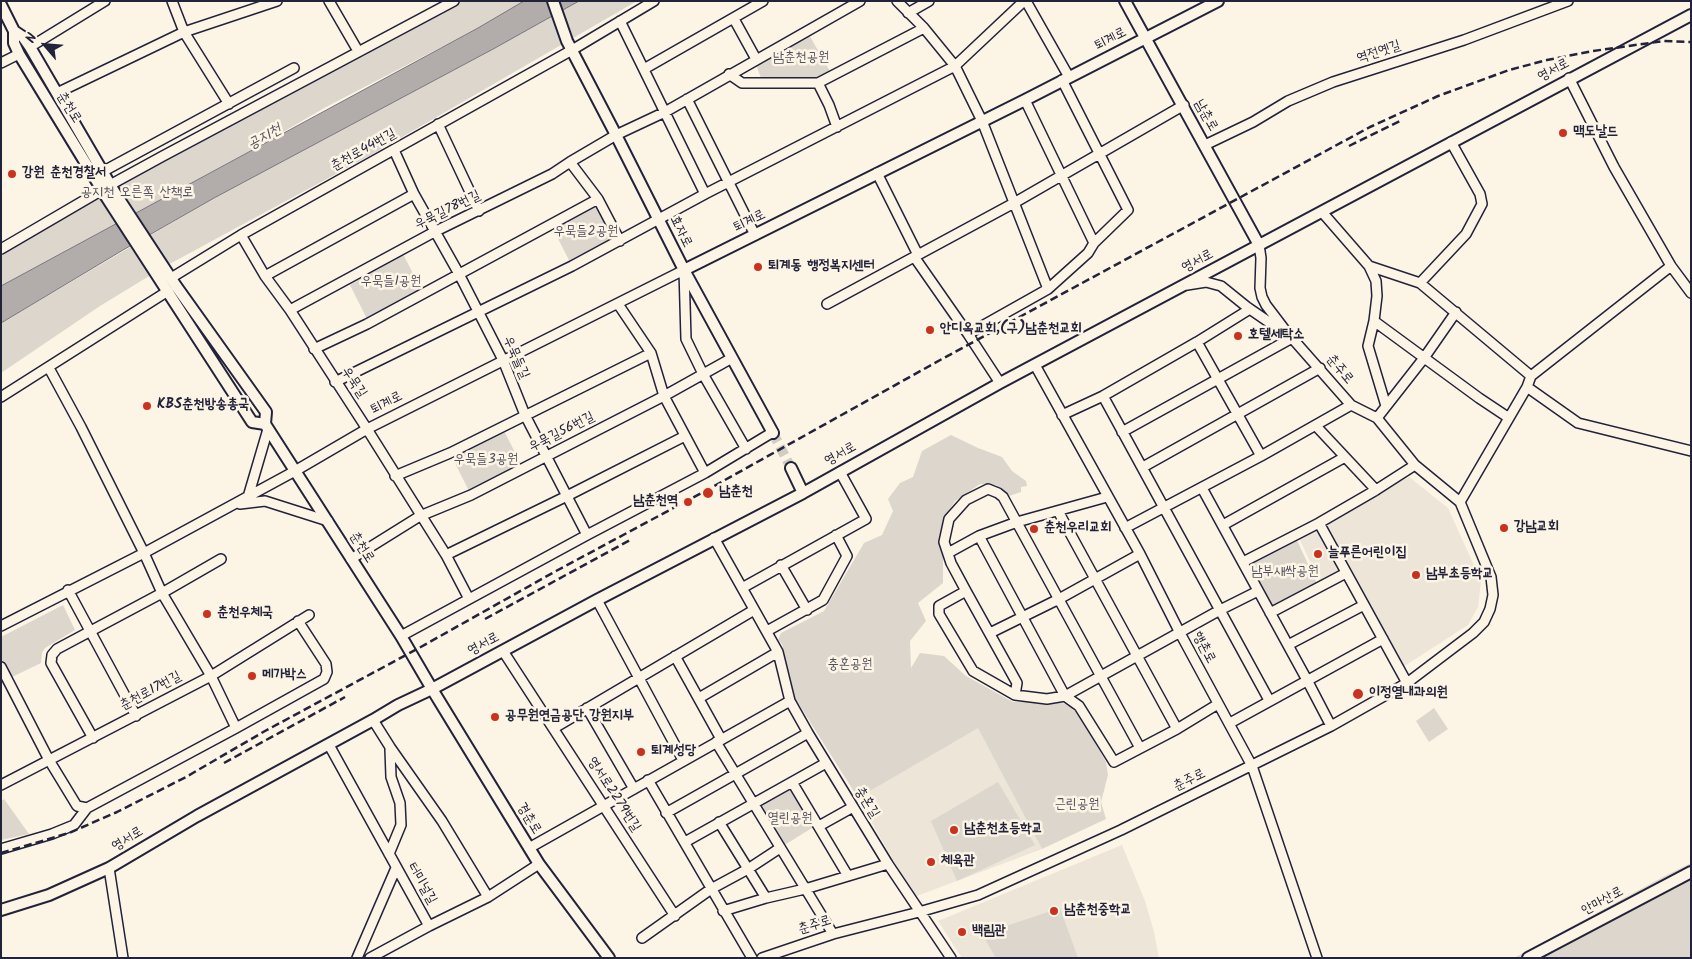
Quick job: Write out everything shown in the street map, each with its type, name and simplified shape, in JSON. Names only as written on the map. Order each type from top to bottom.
[{"type":"street","points":[[30,47],[105,1]]},
{"type":"street","points":[[172,1],[184,32],[229,104]]},
{"type":"street","points":[[57,93],[184,32],[277,1]]},
{"type":"street","points":[[329,1],[358,51]]},
{"type":"street","points":[[1,249],[109,191],[300,82],[454,1]]},
{"type":"street","name":"효자로","points":[[553,1],[570,46],[684,270],[773,433]]},
{"type":"street","name":"춘천로44번길","points":[[171,278],[241,235],[394,150],[570,46],[620,22],[654,1]]},
{"type":"street","points":[[644,69],[763,1]]},
{"type":"street","name":"우묵길78번길","points":[[290,310],[436,231],[552,174],[616,135],[664,112],[860,1]]},
{"type":"street","points":[[897,1],[924,28],[955,66],[982,121],[1048,289]]},
{"type":"street","points":[[908,12],[929,1]]},
{"type":"street","points":[[335,382],[620,241],[705,194],[955,66],[1025,1],[1128,210],[1094,243],[1088,253],[1048,289],[968,334]]},
{"type":"street","name":"남춘로","points":[[1125,1],[1184,105],[1259,245]]},
{"type":"street","name":"퇴계로","points":[[1,626],[68,590],[144,553],[367,430],[503,360],[1025,100],[1218,1]]},
{"type":"street","name":"역전옛길","points":[[1205,145],[1253,122],[1288,101],[1333,82],[1464,40],[1568,1]]},
{"type":"street","name":"춘천로","points":[[1,5],[14,31],[30,47],[57,93],[102,172],[109,191]]},
{"type":"street","name":"영서로","points":[[1,910],[49,895],[109,868],[197,816],[398,705],[432,689],[714,538],[803,493],[1000,383],[1691,14]]},
{"type":"street","points":[[734,19],[756,59]]},
{"type":"street","points":[[620,22],[705,194]]},
{"type":"street","points":[[729,74],[742,83],[818,83],[924,28]]},
{"type":"street","name":"춘천로","points":[[14,31],[14,44],[19,54],[109,191]]},
{"type":"street","points":[[1,63],[19,54]]},
{"type":"street","points":[[102,172],[294,68]]},
{"type":"street","points":[[1569,78],[1614,166],[1671,266],[1691,293]]},
{"type":"street","points":[[818,83],[837,127]]},
{"type":"street","points":[[687,99],[755,235]]},
{"type":"street","points":[[1025,100],[1094,243]]},
{"type":"street","points":[[827,304],[1014,203],[1184,105]]},
{"type":"street","points":[[438,124],[479,211]]},
{"type":"street","points":[[1420,283],[1466,234],[1482,204],[1480,194],[1451,142]]},
{"type":"street","name":"우묵들길","points":[[394,150],[414,194],[436,231],[503,360],[525,415],[587,534]]},
{"type":"street","points":[[570,162],[598,199],[620,241]]},
{"type":"street","points":[[877,173],[916,256],[1000,383]]},
{"type":"street","points":[[109,191],[160,270]]},
{"type":"street","points":[[265,276],[414,194]]},
{"type":"street","points":[[314,349],[367,324],[598,199]]},
{"type":"street","points":[[1322,212],[1369,266],[1376,281],[1378,296],[1368,346],[1386,406]]},
{"type":"street","name":"우묵길","points":[[241,235],[265,276],[290,310],[446,555],[469,599]]},
{"type":"street","points":[[1122,432],[1292,338],[1273,315],[1262,297],[1259,245]]},
{"type":"street","points":[[1369,266],[1420,283],[1531,376]]},
{"type":"street","points":[[1460,502],[1527,387],[1531,376],[1671,266]]},
{"type":"street","name":"춘천로","points":[[160,270],[171,278],[266,412],[267,427],[401,636],[432,689]]},
{"type":"street","name":"춘천로","points":[[160,270],[168,291],[252,422],[267,427]]},
{"type":"street","points":[[684,270],[686,339],[703,374],[746,449]]},
{"type":"street","name":"춘주로","points":[[762,958],[833,934],[978,895],[1121,830],[1331,726],[1407,683],[1484,622],[1490,609],[1493,595],[1491,577],[1460,502],[1415,465],[1377,418],[1351,405],[1292,338],[1221,286],[1198,283],[1182,286]]},
{"type":"street","points":[[1,397],[168,291]]},
{"type":"street","points":[[618,304],[651,353],[664,396],[705,473]]},
{"type":"street","points":[[1062,415],[1103,396],[1250,309]]},
{"type":"street","points":[[1377,418],[1424,358],[1456,312]]},
{"type":"street","points":[[1374,321],[1509,418]]},
{"type":"street","points":[[1197,342],[1261,456]]},
{"type":"street","points":[[395,476],[450,453],[651,353]]},
{"type":"street","name":"우묵길56번길","points":[[352,559],[420,516],[471,495],[664,396],[732,358]]},
{"type":"street","name":"행촌로","points":[[1034,365],[1140,554],[1180,633],[1252,766],[1318,958]]},
{"type":"street","points":[[49,368],[81,427],[162,593],[211,676],[236,728]]},
{"type":"street","points":[[1143,467],[1320,368]]},
{"type":"street","points":[[1527,387],[1578,423],[1691,451]]},
{"type":"street","points":[[1103,396],[1165,506],[1269,700]]},
{"type":"street","points":[[1125,528],[1261,456],[1351,405]]},
{"type":"street","points":[[1316,426],[1376,490]]},
{"type":"street","points":[[248,497],[267,427]]},
{"type":"street","points":[[401,636],[587,534],[705,473],[773,433]]},
{"type":"street","points":[[446,555],[685,436]]},
{"type":"street","points":[[1223,526],[1345,457]]},
{"type":"street","points":[[1242,562],[1319,523],[1415,465]]},
{"type":"street","points":[[791,468],[803,493]]},
{"type":"street","points":[[742,588],[866,519],[840,472]]},
{"type":"street","points":[[1202,488],[1331,726]]},
{"type":"street","points":[[1015,695],[1017,683],[966,591],[944,542],[949,519],[966,500],[988,489],[998,492],[1003,497],[1018,522],[1140,748]]},
{"type":"street","points":[[948,553],[979,536],[1018,522],[1107,497]]},
{"type":"street","points":[[230,506],[266,501],[328,521]]},
{"type":"street","points":[[1058,511],[1177,729]]},
{"type":"street","points":[[1319,523],[1407,683]]},
{"type":"street","points":[[767,631],[823,600],[847,556],[836,535]]},
{"type":"street","points":[[979,536],[1065,696],[1079,706],[1114,762],[1177,729],[1218,704]]},
{"type":"street","name":"충혼길","points":[[714,538],[778,652],[790,701],[808,733],[888,864],[951,958]]},
{"type":"street","points":[[990,633],[1059,599],[1140,554]]},
{"type":"street","points":[[93,738],[51,663],[52,655],[57,649],[221,559]]},
{"type":"street","points":[[781,565],[808,610]]},
{"type":"street","points":[[1270,613],[1346,573]]},
{"type":"street","points":[[68,590],[136,716]]},
{"type":"street","points":[[966,591],[939,606],[939,614],[972,671],[1015,695],[1046,698],[1065,696],[1258,591]]},
{"type":"street","points":[[597,600],[683,760]]},
{"type":"street","points":[[1288,645],[1364,605]]},
{"type":"street","points":[[554,728],[754,610]]},
{"type":"street","name":"춘천로17번길","points":[[1,785],[211,676],[309,615]]},
{"type":"street","points":[[1,849],[52,834],[74,825],[87,808],[324,679],[327,672],[326,664],[298,621]]},
{"type":"street","points":[[1230,723],[1383,639]]},
{"type":"street","name":"영서로2279번길","points":[[503,651],[675,916]]},
{"type":"street","points":[[699,698],[778,652]]},
{"type":"street","points":[[676,656],[699,698],[735,774],[833,934]]},
{"type":"street","points":[[1,667],[50,760],[77,806],[87,808]]},
{"type":"street","name":"경춘로","points":[[432,689],[539,864],[609,958]]},
{"type":"street","points":[[529,848],[790,701]]},
{"type":"street","points":[[587,708],[634,789]]},
{"type":"street","points":[[373,720],[442,821],[488,898]]},
{"type":"street","points":[[666,813],[808,733]]},
{"type":"street","name":"터미널길","points":[[329,744],[429,926],[488,898],[539,864]]},
{"type":"street","points":[[389,854],[401,826],[400,803],[391,777],[390,747]]},
{"type":"street","points":[[685,842],[826,763]]},
{"type":"street","points":[[648,780],[752,958]]},
{"type":"street","points":[[792,782],[848,876]]},
{"type":"street","points":[[819,826],[853,807]]},
{"type":"street","points":[[719,822],[766,898]]},
{"type":"street","points":[[642,938],[711,889],[748,869],[780,848]]},
{"type":"street","points":[[723,911],[888,864]]},
{"type":"street","points":[[109,868],[123,958]]},
{"type":"street","points":[[357,958],[396,868]]},
{"type":"street","name":"안마산로","points":[[1528,958],[1691,872]]},
{"type":"street","points":[[370,958],[429,926]]},
{"type":"shaded area","points":[[524,1],[579,1],[214,198],[1,323],[1,286],[478,28]]},
{"type":"shaded area","name":"남부초등학교","points":[[1409,477],[1448,508],[1481,581],[1478,607],[1468,625],[1403,667],[1389,638],[1324,524],[1385,488]]},
{"type":"shaded area","name":"늘푸른어린이집","points":[[1316,529],[1339,571],[1319,581],[1299,538]]},
{"type":"shaded area","name":"남춘천초등학교","points":[[978,727],[1042,849],[914,897],[858,798]]},
{"type":"shaded area","name":"남춘천중학교","points":[[1122,845],[1145,901],[1159,958],[962,958],[938,921]]},
{"type":"green space","name":"공지천 오른쪽 산책로","points":[[463,1],[524,1],[478,28],[326,107],[259,146],[1,286],[1,256],[102,194]]},
{"type":"green space","points":[[579,1],[637,1],[371,155],[164,267],[100,306],[1,373],[1,323],[214,198]]},
{"type":"green space","name":"남춘천공원","points":[[808,33],[831,73],[819,80],[761,78],[755,62]]},
{"type":"green space","name":"우묵들2공원","points":[[598,199],[620,241],[572,266],[551,225]]},
{"type":"green space","name":"우묵들1공원","points":[[403,254],[421,289],[367,319],[350,285]]},
{"type":"green space","name":"우묵들3공원","points":[[502,427],[523,468],[471,495],[450,453]]},
{"type":"green space","name":"충혼공원","points":[[951,435],[1002,457],[1012,471],[1026,481],[1027,486],[1021,487],[1021,492],[1009,496],[996,485],[980,484],[955,501],[945,517],[943,583],[918,603],[926,621],[910,641],[911,668],[920,653],[944,656],[966,676],[1013,702],[1055,702],[1067,704],[1078,713],[1106,762],[1108,775],[1101,802],[1106,819],[1042,849],[978,728],[858,798],[795,698],[782,644],[778,640],[781,633],[824,611],[864,543],[882,535],[893,511],[888,499],[900,483],[913,477],[922,451]]},
{"type":"green space","name":"남부새싹공원","points":[[1296,538],[1318,586],[1275,606],[1269,604],[1248,565],[1252,561]]},
{"type":"green space","points":[[63,605],[75,630],[45,648],[42,653],[41,663],[12,677],[1,661],[1,637]]},
{"type":"green space","points":[[1434,708],[1448,729],[1429,742],[1416,721]]},
{"type":"green space","points":[[998,782],[1035,845],[957,881],[931,821]]},
{"type":"green space","name":"열린공원","points":[[790,785],[815,826],[783,846],[758,803]]},
{"type":"green space","points":[[4,799],[29,834],[1,840],[1,801]]},
{"type":"green space","points":[[1691,863],[1691,958],[1514,958],[1663,877]]},
{"type":"green space","points":[[1060,908],[1078,958],[996,958],[982,934]]},
{"type":"tunnel","points":[[773,433],[791,468]]},
{"type":"railway","points":[[1,853],[69,833],[117,812],[186,777],[265,731],[707,490],[942,359],[1370,127],[1438,96],[1509,70],[1593,51],[1664,41],[1691,42]]},
{"type":"railway","points":[[1349,146],[1400,121]]},
{"type":"railway","points":[[485,619],[632,539]]},
{"type":"railway","points":[[224,763],[345,697]]},
{"type":"place","name":"맥도날드","points":[[1563,133]]},
{"type":"place","name":"강원 춘천경찰서","points":[[12,174]]},
{"type":"place","name":"퇴계동 행정복지센터","points":[[758,267]]},
{"type":"place","name":"안디옥교회,(구)남춘천교회","points":[[930,330]]},
{"type":"place","name":"호텔세탁소","points":[[1238,336]]},
{"type":"place","name":"KBS춘천방송총국","points":[[147,406]]},
{"type":"place","name":"남춘천","points":[[708,493]]},
{"type":"place","name":"남춘천역","points":[[688,502]]},
{"type":"place","name":"강남교회","points":[[1504,528]]},
{"type":"place","name":"춘천우리교회","points":[[1034,529]]},
{"type":"place","name":"늘푸른어린이집","points":[[1318,554]]},
{"type":"place","name":"남부초등학교","points":[[1416,575]]},
{"type":"place","name":"춘천우체국","points":[[207,614]]},
{"type":"place","name":"메가박스","points":[[252,676]]},
{"type":"place","name":"이정열내과의원","points":[[1358,694]]},
{"type":"place","name":"공무원연금공단 강원지부","points":[[495,717]]},
{"type":"place","name":"퇴계성당","points":[[641,752]]},
{"type":"place","name":"남춘천초등학교","points":[[954,830]]},
{"type":"place","name":"체육관","points":[[931,862]]},
{"type":"place","name":"남춘천중학교","points":[[1054,911]]},
{"type":"place","name":"백림관","points":[[962,932]]},
{"type":"water label","name":"공지천","points":[[265,138]]},
{"type":"park label","name":"근린공원","points":[[1077,806]]}]
